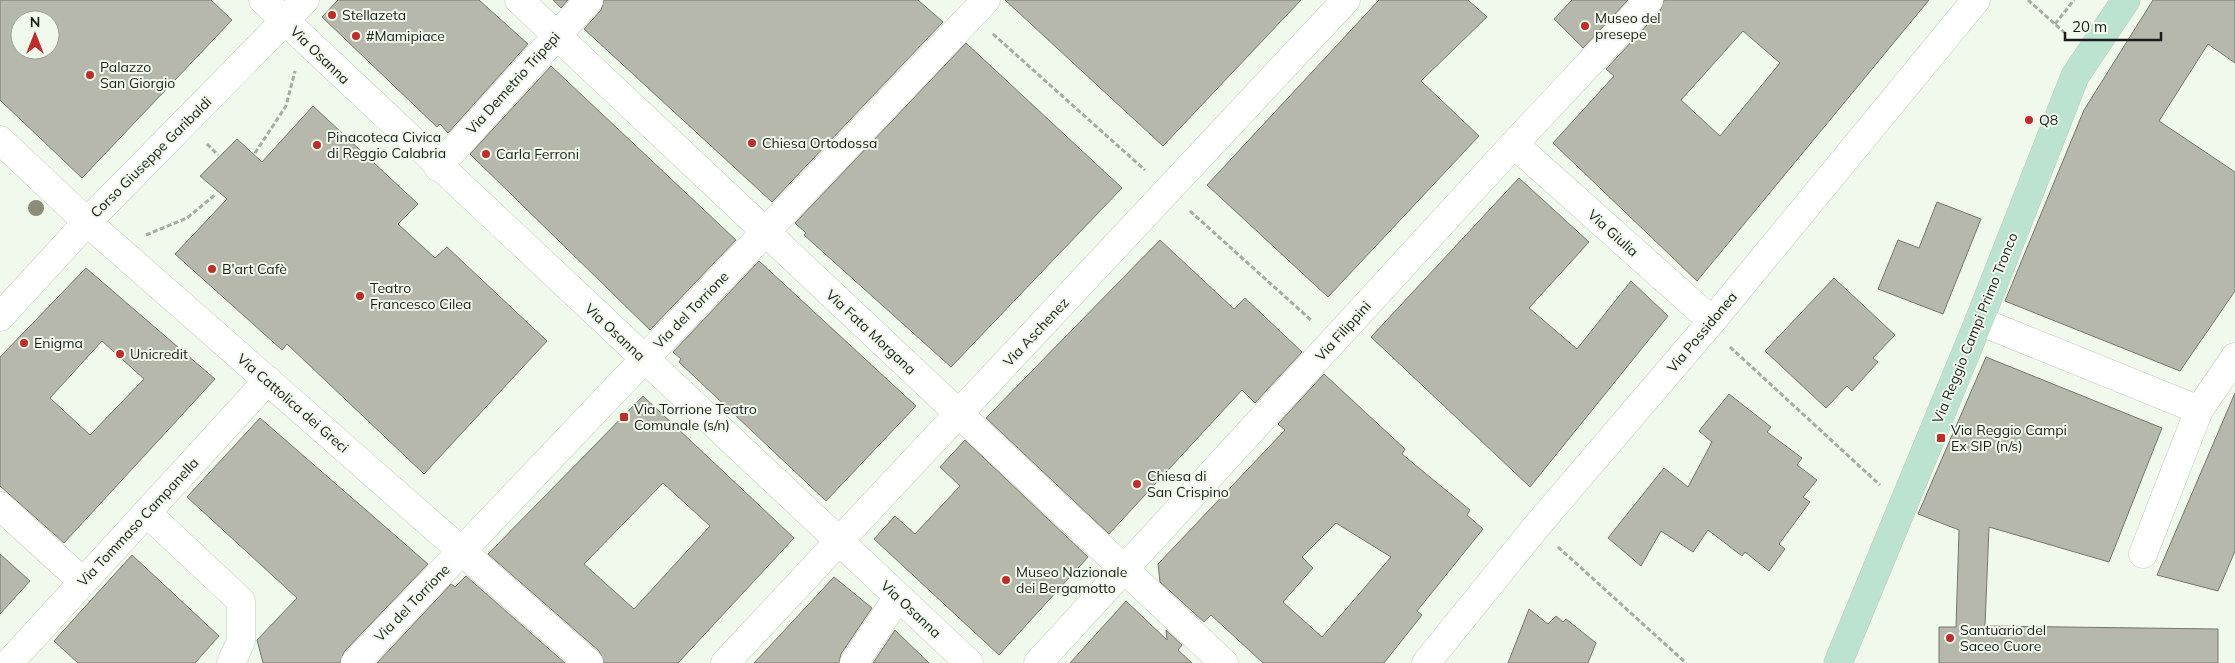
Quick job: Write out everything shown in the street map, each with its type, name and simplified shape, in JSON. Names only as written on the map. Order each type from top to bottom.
[{"type":"street","name":"Via Osanna","points":[[263,0],[438,167],[969,663]]},
{"type":"street","name":"Corso Giuseppe Garibaldi","points":[[0,317],[87,222],[293,29],[305,0]]},
{"type":"street","name":"Via Fata Morgana","points":[[519,0],[1224,663]]},
{"type":"street","name":"Via Demetrio Tripepi","points":[[438,167],[589,0]]},
{"type":"street","name":"Via del Torrione","points":[[355,663],[986,0]]},
{"type":"street","name":"Via Aschenez","points":[[725,663],[1346,0]]},
{"type":"street","name":"Via Filippini","points":[[1038,663],[1648,0]]},
{"type":"street","name":"Via Possidonea","points":[[1426,663],[1536,528],[1712,321],[1976,0]]},
{"type":"street","name":"Via Reggio Campi Primo Tronco","points":[[1838,663],[1979,321],[2075,76],[2126,0]]},
{"type":"street","name":"Via Cattolica dei Greci","points":[[0,140],[87,222],[589,663]]},
{"type":"street","name":"Via Giulia","points":[[1514,144],[1712,321]]},
{"type":"street","points":[[1979,321],[2199,410]]},
{"type":"street","points":[[2143,554],[2199,410],[2235,357]]},
{"type":"street","name":"Via Tommaso Campanella","points":[[20,659],[82,581],[147,513],[268,380]]},
{"type":"street","points":[[0,506],[82,581]]},
{"type":"street","points":[[147,513],[241,601],[242,641],[231,663]]},
{"type":"street","points":[[854,663],[898,597]]},
{"type":"path","points":[[2028,0],[2061,30]]},
{"type":"path","points":[[2055,24],[2074,0]]},
{"type":"path","points":[[255,152],[286,106],[293,29]]},
{"type":"path","points":[[206,144],[218,155]]},
{"type":"path","points":[[112,243],[147,234],[187,218],[216,194]]},
{"type":"path","points":[[1734,352],[1855,464]]},
{"type":"path","points":[[1567,555],[1686,663]]},
{"type":"building","name":"Palazzo San Giorgio","points":[[0,0],[211,0],[232,20],[82,178],[0,100]]},
{"type":"building","points":[[338,0],[479,0],[528,44],[448,133],[440,124],[437,127],[322,17]]},
{"type":"building","points":[[553,0],[568,0],[561,8]]},
{"type":"building","points":[[604,0],[918,0],[943,22],[772,202],[584,29],[601,10]]},
{"type":"building","points":[[1005,0],[1301,0],[1163,146]]},
{"type":"building","points":[[1379,0],[1468,0],[1487,17],[1421,81],[1479,136],[1328,297],[1207,185]]},
{"type":"building","name":"Museo del presepe","points":[[1572,0],[1628,0],[1583,48],[1554,19]]},
{"type":"building","points":[[1664,0],[1929,0],[1697,281],[1553,143],[1614,76],[1606,69],[1660,11]],"holes":[[[1743,31],[1780,63],[1720,136],[1681,100]]]},
{"type":"building","points":[[2153,0],[2235,0],[2235,63],[2208,44],[2159,121],[2235,172],[2235,291],[2180,371],[2005,301],[2084,110]]},
{"type":"building","points":[[966,43],[1122,188],[951,367],[804,235],[806,233],[795,223]]},
{"type":"building","points":[[551,66],[736,240],[650,330],[470,154]]},
{"type":"building","name":"Teatro Francesco Cilea","points":[[313,106],[418,204],[398,224],[435,258],[447,247],[547,341],[424,474],[287,344],[282,350],[175,254],[227,199],[200,176],[237,139],[262,162]]},
{"type":"building","points":[[1519,178],[1589,242],[1529,308],[1577,349],[1631,281],[1668,316],[1530,487],[1371,337]]},
{"type":"building","points":[[1937,202],[1981,219],[1943,314],[1878,289],[1898,240],[1919,248]]},
{"type":"building","points":[[1160,240],[1234,309],[1245,298],[1302,352],[1255,403],[1242,390],[1109,534],[986,418]]},
{"type":"building","points":[[759,261],[916,406],[826,501],[679,362],[681,359],[673,352]]},
{"type":"building","points":[[86,268],[215,379],[64,543],[0,486],[0,357]],"holes":[[[102,341],[144,379],[90,435],[50,398]]]},
{"type":"building","points":[[1834,278],[1895,335],[1873,358],[1878,362],[1852,391],[1847,386],[1826,408],[1765,351]]},
{"type":"building","points":[[1986,357],[2162,428],[2109,562],[1989,527],[1985,626],[2218,629],[2218,663],[1939,663],[1939,627],[1956,627],[1959,530],[1918,514]]},
{"type":"building","points":[[1324,374],[1405,449],[1402,454],[1470,510],[1467,515],[1483,529],[1417,611],[1422,615],[1384,663],[1263,663],[1211,615],[1204,622],[1160,582],[1158,564],[1285,430],[1278,424]],"holes":[[[1336,523],[1391,557],[1322,637],[1283,602],[1313,568],[1302,557]]]},
{"type":"building","points":[[2235,393],[2235,551],[2218,591],[2157,575]]},
{"type":"building","points":[[1729,394],[1771,427],[1767,432],[1802,458],[1797,465],[1817,480],[1803,497],[1810,502],[1779,544],[1785,549],[1769,571],[1745,552],[1742,556],[1708,530],[1693,552],[1661,531],[1641,566],[1608,538],[1664,468],[1688,487],[1712,442],[1699,431]]},
{"type":"building","points":[[643,396],[794,538],[678,663],[604,663],[599,651],[488,554]],"holes":[[[663,483],[710,526],[634,609],[584,564]]]},
{"type":"building","points":[[260,418],[428,564],[344,652],[340,663],[263,663],[257,640],[297,598],[187,497]]},
{"type":"building","points":[[965,440],[1088,557],[999,655],[874,539],[895,516],[915,534],[960,486],[940,467]]},
{"type":"building","points":[[0,554],[30,581],[0,614]]},
{"type":"building","points":[[132,555],[219,636],[195,663],[78,663],[54,641]]},
{"type":"building","points":[[466,576],[565,663],[377,663],[451,584],[455,587]]},
{"type":"building","points":[[834,577],[872,608],[841,654],[839,663],[754,663]]},
{"type":"building","points":[[1126,601],[1167,640],[1166,630],[1182,645],[1178,650],[1192,663],[1070,663]]},
{"type":"building","points":[[1529,609],[1548,624],[1556,616],[1563,622],[1566,619],[1596,643],[1588,663],[1508,663]]},
{"type":"building","points":[[895,630],[929,663],[873,663]]},
{"type":"place","name":"Stellazeta","points":[[332,15]]},
{"type":"place","name":"Museo del presepe","points":[[1585,26]]},
{"type":"place","name":"#Mamipiace","points":[[356,36]]},
{"type":"place","name":"Palazzo San Giorgio","points":[[90,75]]},
{"type":"place","name":"Q8","points":[[2029,120]]},
{"type":"place","name":"Chiesa Ortodossa","points":[[752,143]]},
{"type":"place","name":"Pinacoteca Civica di Reggio Calabria","points":[[317,145]]},
{"type":"place","name":"Carla Ferroni","points":[[486,154]]},
{"type":"place","name":"B'art Cafè","points":[[212,269]]},
{"type":"place","name":"Teatro Francesco Cilea","points":[[360,296]]},
{"type":"place","name":"Enigma","points":[[24,343]]},
{"type":"place","name":"Unicredit","points":[[120,354]]},
{"type":"place","name":"Via Torrione Teatro Comunale (s/n)","points":[[624,417]]},
{"type":"place","name":"Via Reggio Campi Ex SIP (n/s)","points":[[1941,438]]},
{"type":"place","name":"Chiesa di San Crispino","points":[[1137,484]]},
{"type":"place","name":"Museo Nazionale dei Bergamotto","points":[[1006,580]]},
{"type":"place","name":"Santuario del Saceo Cuore","points":[[1950,638]]}]
